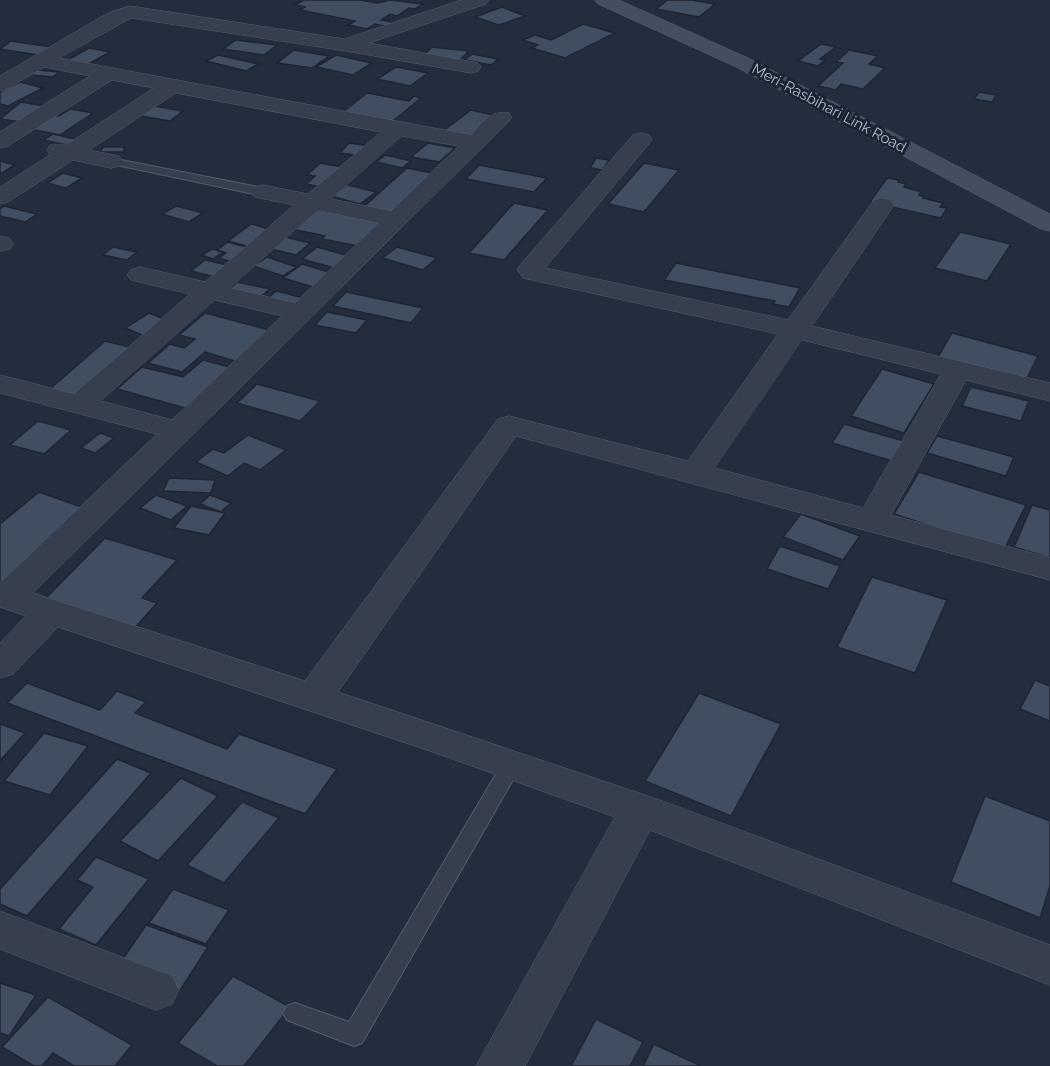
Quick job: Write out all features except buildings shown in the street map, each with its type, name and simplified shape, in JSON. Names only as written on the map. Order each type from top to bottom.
[{"type":"main road","name":"Meri-Rasbihari Link Road","points":[[604,0],[741,62],[1050,224]]},
{"type":"street","points":[[346,45],[480,0]]},
{"type":"street","points":[[0,85],[117,16],[130,12],[346,45],[471,67]]},
{"type":"street","points":[[41,61],[476,143]]},
{"type":"street","points":[[1,139],[108,74]]},
{"type":"street","points":[[0,197],[172,86]]},
{"type":"street","points":[[501,118],[179,431],[4,596],[512,764],[640,809],[1050,965]]},
{"type":"street","points":[[79,405],[398,128]]},
{"type":"street","points":[[1,139],[111,161]]},
{"type":"street","points":[[641,140],[530,269],[532,273],[796,330],[1050,392]]},
{"type":"street","points":[[263,192],[396,219]]},
{"type":"street","points":[[696,472],[882,205]]},
{"type":"street","points":[[140,275],[301,312]]},
{"type":"street","points":[[872,520],[957,370]]},
{"type":"street","points":[[0,384],[179,431]]},
{"type":"street","points":[[313,699],[509,425],[696,472],[1050,569]]},
{"type":"street","points":[[0,665],[52,611]]},
{"type":"street","points":[[500,1066],[640,809]]},
{"type":"street","points":[[0,930],[156,990]]},
{"type":"lane","points":[[111,161],[263,192]]},
{"type":"lane","points":[[295,1013],[354,1035],[512,764]]}]
